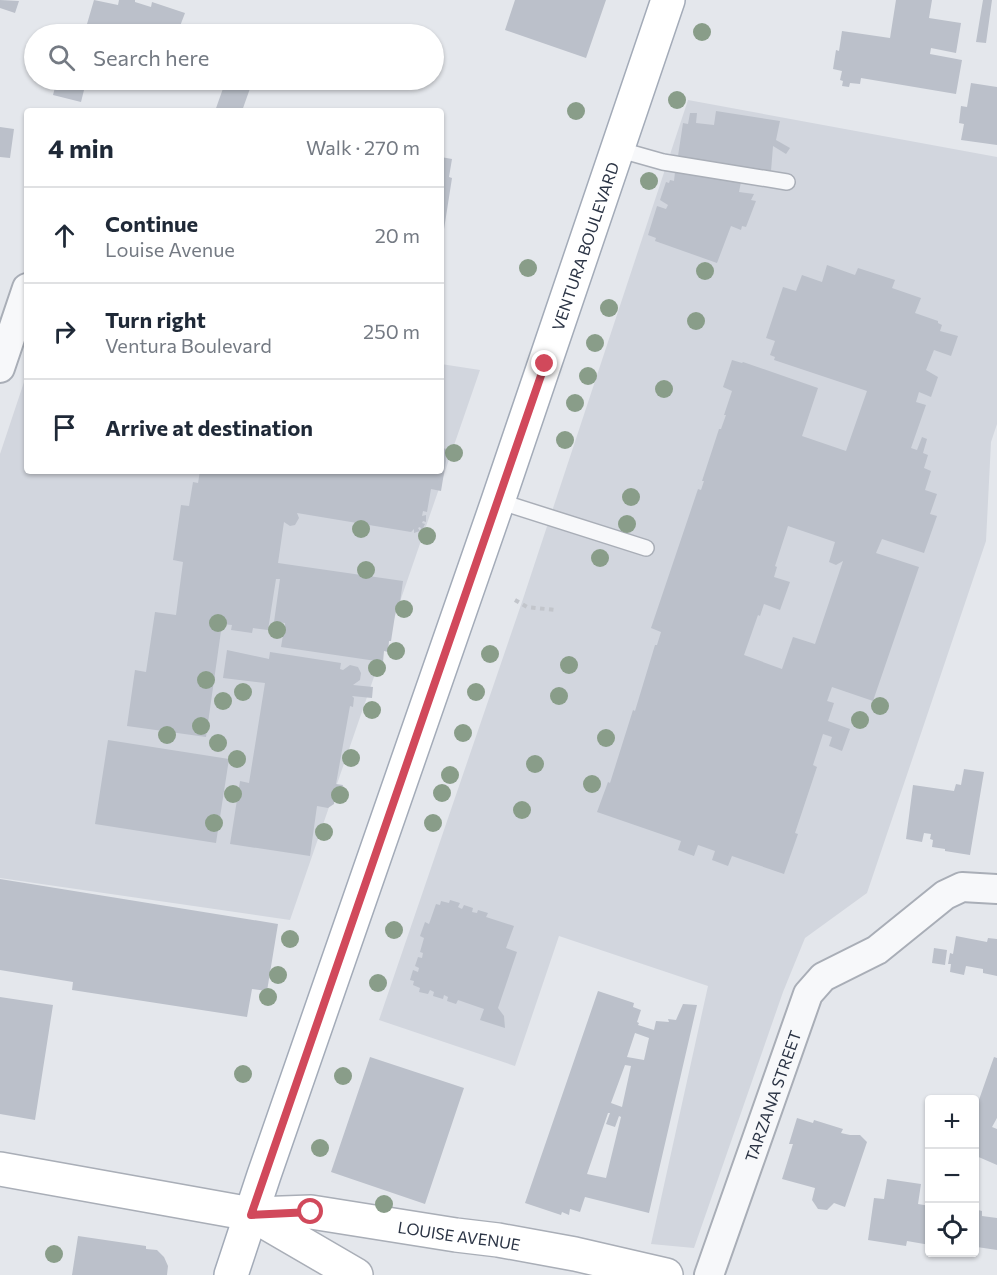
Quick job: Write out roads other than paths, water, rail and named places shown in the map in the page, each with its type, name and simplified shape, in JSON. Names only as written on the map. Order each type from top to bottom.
[{"type":"main road","name":"VENTURA BOULEVARD","points":[[231,1275],[668,0]]},
{"type":"main road","name":"LOUISE AVENUE","points":[[0,1169],[251,1215],[311,1212],[509,1242],[575,1254],[666,1275]]},
{"type":"main road","name":"LOUISE AVENUE","points":[[251,1215],[356,1275]]},
{"type":"street","points":[[0,368],[24,297]]},
{"type":"street","name":"TARZANA STREET","points":[[709,1275],[808,994],[823,977],[877,950],[945,895],[962,887],[997,889]]},
{"type":"lane","points":[[617,149],[663,162],[787,182]]},
{"type":"lane","points":[[498,501],[646,548]]}]
